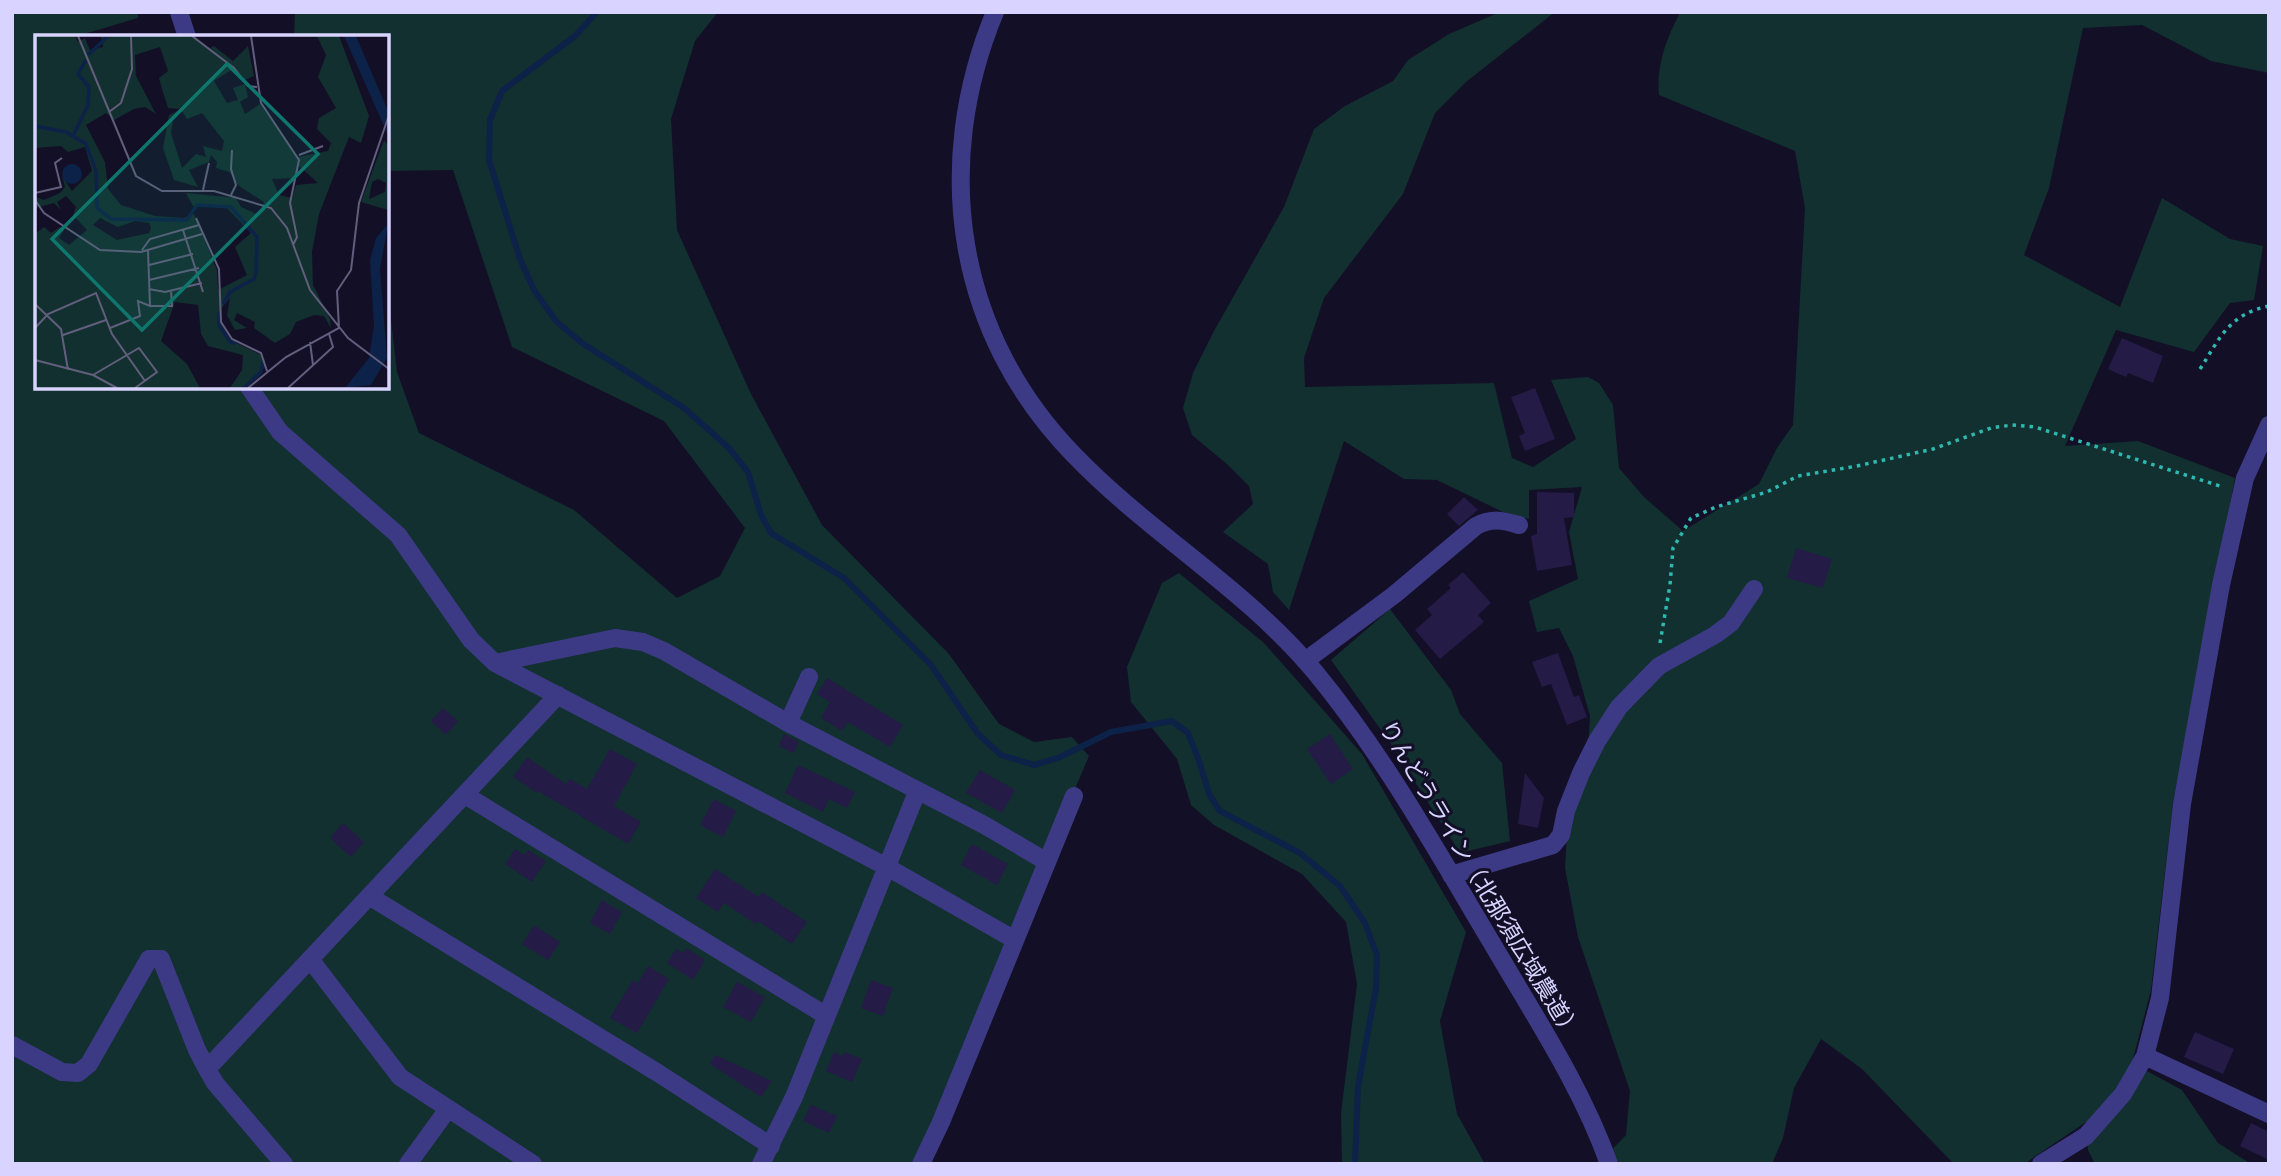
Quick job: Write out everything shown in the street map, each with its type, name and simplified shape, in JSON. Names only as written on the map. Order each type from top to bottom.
[{"type":"street","points":[[178,12],[186,35]]},
{"type":"street","name":"りんどうライン（北那須広域農道）","points":[[995,12],[971,85],[962,136],[961,192],[965,241],[978,300],[999,349],[1031,405],[1073,454],[1122,499],[1251,605],[1305,662],[1369,741],[1578,1090],[1609,1164]]},
{"type":"street","points":[[250,388],[280,432],[398,535],[471,640],[495,663],[887,867],[1015,940]]},
{"type":"street","points":[[2041,1164],[2086,1136],[2123,1094],[2145,1056],[2160,998],[2182,804],[2221,585],[2245,478],[2269,425]]},
{"type":"street","points":[[1305,662],[1395,595],[1475,526],[1489,520],[1502,520],[1519,525]]},
{"type":"street","points":[[1451,875],[1553,845],[1561,835],[1566,811],[1597,741],[1619,707],[1659,666],[1731,623],[1754,589]]},
{"type":"street","points":[[495,663],[615,638],[643,642],[664,651],[788,723],[986,826],[1047,862]]},
{"type":"street","points":[[788,723],[809,677]]},
{"type":"street","points":[[207,1069],[558,695]]},
{"type":"street","points":[[761,1164],[794,1097],[917,792]]},
{"type":"street","points":[[465,795],[825,1015]]},
{"type":"street","points":[[921,1164],[941,1122],[1074,796]]},
{"type":"street","points":[[369,896],[658,1073],[771,1146]]},
{"type":"street","points":[[12,1045],[62,1072],[78,1073],[89,1063],[149,959],[161,958],[197,1050],[215,1083],[284,1164]]},
{"type":"street","points":[[310,959],[400,1077],[533,1164]]},
{"type":"street","points":[[2145,1056],[2269,1114]]},
{"type":"street","points":[[408,1164],[448,1109]]},
{"type":"path","points":[[2200,369],[2234,319],[2257,308],[2269,306]]},
{"type":"path","points":[[1649,675],[1659,649],[1665,619],[1673,548],[1691,518],[1716,507],[1767,492],[1798,476],[1933,449],[1991,428],[2012,425],[2035,427],[2242,493]]},
{"type":"green space","points":[[12,12],[138,12],[138,18],[81,35],[35,35],[35,388],[388,388],[388,294],[397,372],[419,433],[574,510],[677,598],[720,576],[745,528],[664,421],[512,347],[453,170],[388,171],[388,35],[294,35],[295,12],[718,12],[695,41],[671,119],[677,230],[751,394],[822,525],[949,654],[999,724],[1034,742],[1072,737],[1089,756],[915,1164],[12,1164]]},
{"type":"green space","points":[[1500,12],[1555,12],[1466,82],[1435,113],[1403,194],[1324,298],[1304,358],[1305,387],[1494,383],[1512,458],[1533,467],[1576,439],[1551,380],[1588,377],[1599,383],[1613,405],[1619,468],[1644,497],[1683,531],[1759,484],[1777,448],[1793,425],[1805,208],[1795,151],[1659,95],[1663,54],[1679,15],[1675,12],[2269,12],[2269,73],[2211,61],[2142,25],[2083,28],[2049,188],[2024,255],[2120,307],[2162,198],[2230,239],[2263,246],[2254,300],[2230,303],[2194,352],[2116,330],[2065,446],[2138,441],[2235,478],[2173,803],[2151,990],[2132,1063],[2182,1090],[2218,1143],[2251,1164],[2095,1164],[2088,1150],[2086,1122],[2024,1164],[1954,1164],[1862,1069],[1821,1039],[1794,1088],[1783,1138],[1772,1164],[1598,1164],[1626,1135],[1630,1091],[1578,937],[1565,868],[1569,796],[1588,749],[1590,716],[1573,656],[1559,628],[1537,632],[1529,601],[1578,579],[1569,532],[1582,487],[1529,490],[1529,519],[1503,512],[1437,480],[1404,479],[1344,441],[1289,610],[1273,592],[1268,564],[1223,532],[1253,504],[1249,486],[1192,435],[1183,408],[1193,373],[1214,331],[1284,207],[1314,129],[1345,106],[1393,81],[1408,60],[1449,34]]},
{"type":"green space","points":[[1179,573],[1264,643],[1362,754],[1466,932],[1440,1021],[1457,1114],[1485,1164],[1342,1164],[1341,1113],[1357,984],[1346,922],[1302,874],[1214,825],[1191,805],[1177,759],[1131,702],[1127,667],[1162,583]]},
{"type":"green space","points":[[1390,609],[1451,690],[1460,714],[1502,763],[1510,841],[1460,853],[1391,744],[1331,660]]},
{"type":"building","points":[[2122,338],[2163,356],[2153,383],[2128,373],[2126,377],[2108,369]]},
{"type":"building","points":[[1535,388],[1555,439],[1525,451],[1519,436],[1525,433],[1511,397]]},
{"type":"building","points":[[1537,492],[1574,493],[1574,517],[1564,518],[1572,565],[1537,571],[1531,536],[1537,534]]},
{"type":"building","points":[[1464,497],[1478,510],[1459,526],[1447,514]]},
{"type":"building","points":[[1796,548],[1832,559],[1823,588],[1787,578]]},
{"type":"building","points":[[1463,572],[1491,603],[1478,615],[1484,622],[1440,659],[1415,630],[1432,615],[1427,609],[1451,588],[1448,585]]},
{"type":"building","points":[[1558,653],[1574,697],[1579,695],[1587,717],[1567,725],[1551,684],[1542,687],[1532,662]]},
{"type":"building","points":[[827,678],[903,725],[890,747],[848,722],[842,731],[821,718],[830,702],[817,694]]},
{"type":"building","points":[[443,708],[458,721],[446,735],[431,721]]},
{"type":"building","points":[[784,734],[799,742],[793,753],[779,746]]},
{"type":"building","points":[[1330,734],[1353,769],[1331,784],[1307,749]]},
{"type":"building","points":[[610,749],[637,764],[614,806],[641,822],[628,844],[513,777],[527,757],[566,784],[570,779],[587,789]]},
{"type":"building","points":[[798,765],[855,792],[847,808],[829,799],[823,812],[785,793]]},
{"type":"building","points":[[980,770],[1015,790],[1002,813],[966,793]]},
{"type":"building","points":[[1525,773],[1544,798],[1538,828],[1518,824]]},
{"type":"building","points":[[714,799],[736,811],[723,837],[700,825]]},
{"type":"building","points":[[343,823],[364,842],[351,857],[330,838]]},
{"type":"building","points":[[972,844],[1008,864],[997,885],[961,865]]},
{"type":"building","points":[[515,849],[525,855],[528,850],[546,861],[532,882],[505,864]]},
{"type":"building","points":[[715,869],[759,897],[762,892],[807,922],[792,944],[758,921],[756,924],[724,903],[718,912],[696,898]]},
{"type":"building","points":[[602,900],[622,912],[610,934],[590,923]]},
{"type":"building","points":[[534,925],[560,942],[548,960],[522,944]]},
{"type":"building","points":[[686,948],[705,960],[693,980],[667,963],[676,949],[683,953]]},
{"type":"building","points":[[648,966],[669,979],[637,1033],[610,1018],[633,980],[638,983]]},
{"type":"building","points":[[871,980],[893,988],[883,1016],[861,1008]]},
{"type":"building","points":[[737,982],[765,997],[751,1022],[723,1007]]},
{"type":"building","points":[[2195,1032],[2234,1049],[2223,1074],[2184,1057]]},
{"type":"building","points":[[834,1052],[843,1056],[844,1052],[862,1059],[852,1082],[826,1071]]},
{"type":"building","points":[[715,1055],[772,1081],[761,1097],[710,1064]]},
{"type":"building","points":[[811,1105],[837,1116],[829,1133],[803,1121]]},
{"type":"building","points":[[2251,1123],[2269,1132],[2269,1160],[2240,1146]]},
{"type":"waterway","points":[[597,12],[575,36],[502,91],[490,120],[489,160],[520,259],[534,290],[556,321],[582,343],[684,408],[729,448],[748,472],[761,515],[771,533],[844,578],[931,665],[978,734],[1001,755],[1034,765],[1058,758],[1111,732],[1172,721],[1188,733],[1209,794],[1220,811],[1300,853],[1340,886],[1365,923],[1377,955],[1376,988],[1358,1086],[1355,1164]]}]
